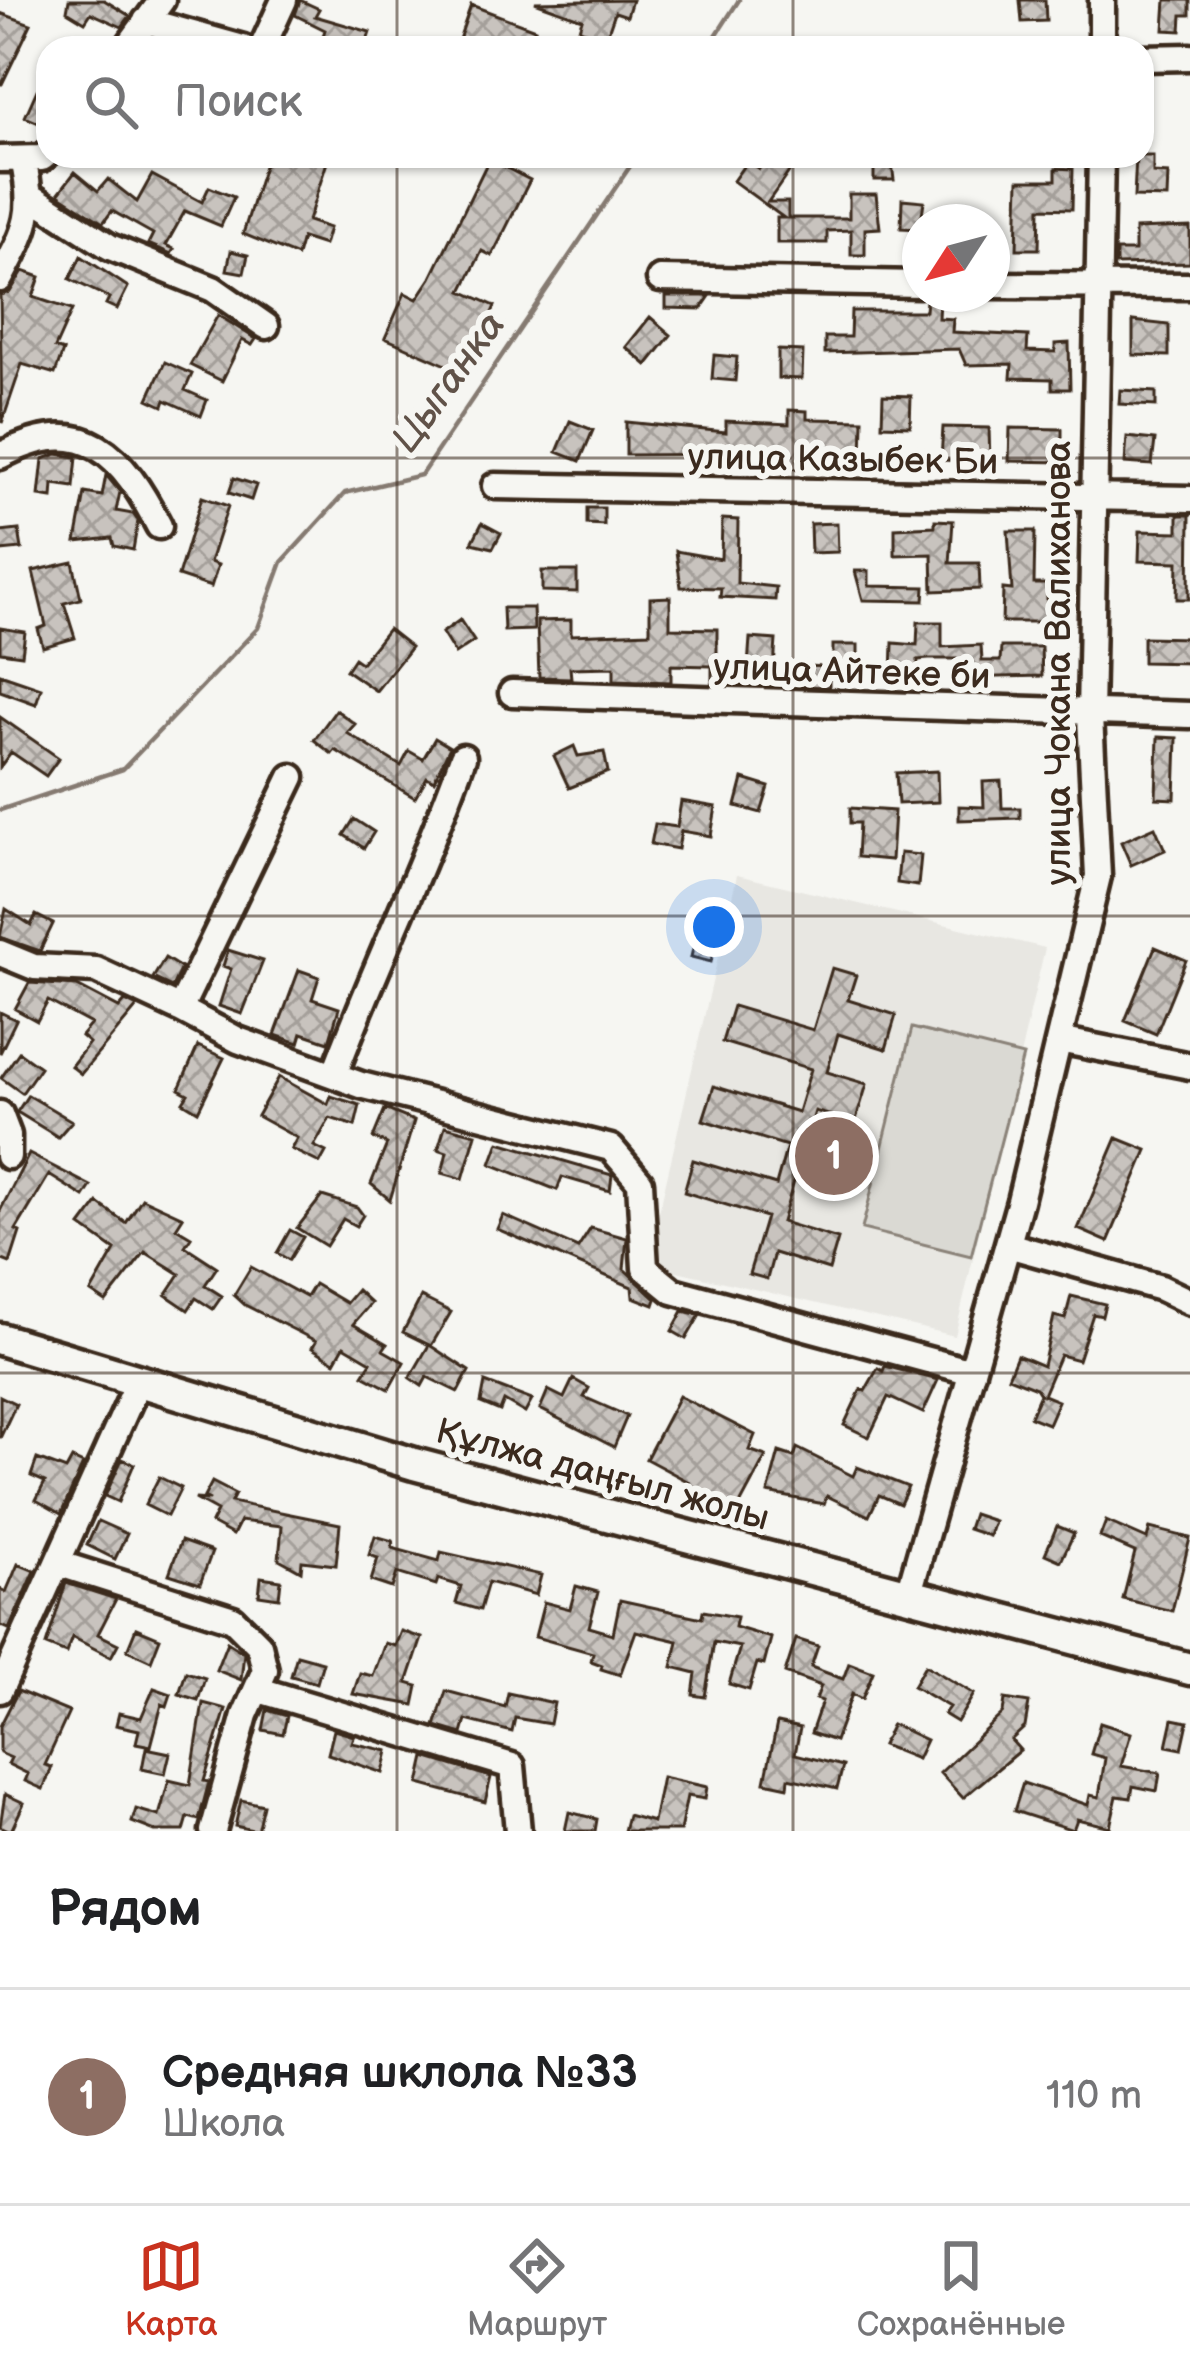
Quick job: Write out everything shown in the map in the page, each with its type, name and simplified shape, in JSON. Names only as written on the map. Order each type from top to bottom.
[{"type":"main road","name":"Құлжа даңғыл жолы","points":[[0,1340],[414,1464],[1190,1669]]},
{"type":"street","points":[[135,36],[162,0]]},
{"type":"street","points":[[268,36],[284,0]]},
{"type":"street","points":[[1102,0],[1102,36]]},
{"type":"street","points":[[146,21],[200,36]]},
{"type":"street","points":[[1154,58],[1190,58]]},
{"type":"street","points":[[11,159],[31,196],[110,247],[213,289],[266,326]]},
{"type":"street","name":"улица Чокана Валиханова","points":[[909,1593],[1008,1245],[1098,876],[1090,716],[1101,168]]},
{"type":"street","points":[[0,279],[25,238],[31,196]]},
{"type":"street","points":[[660,279],[902,284]]},
{"type":"street","points":[[1010,286],[1190,286]]},
{"type":"street","points":[[0,456],[64,440],[103,446],[134,479],[159,526]]},
{"type":"street","name":"улица Казыбек Би","points":[[494,486],[1190,499]]},
{"type":"street","name":"улица Айтеке би","points":[[512,693],[1090,716],[1190,715]]},
{"type":"street","points":[[334,1075],[378,958],[434,841],[463,757]]},
{"type":"street","points":[[180,1009],[292,777]]},
{"type":"street","points":[[0,953],[34,967],[96,970],[238,1040],[334,1075],[611,1148],[640,1182],[645,1268],[673,1291],[972,1372]]},
{"type":"street","points":[[1059,1040],[1190,1066]]},
{"type":"street","points":[[0,1114],[8,1135],[8,1156]]},
{"type":"street","points":[[1008,1245],[1161,1288],[1190,1302]]},
{"type":"street","points":[[0,1690],[138,1383]]},
{"type":"street","points":[[60,1564],[233,1619],[260,1645],[265,1670],[245,1715],[213,1831]]},
{"type":"street","points":[[259,1690],[512,1766],[518,1831]]},
{"type":"shaded area","points":[[737,875],[1045,948],[955,1336],[647,1264]]},
{"type":"shaded area","points":[[912,1028],[1023,1056],[971,1256],[862,1229]]},
{"type":"building","points":[[69,0],[104,0],[130,16],[122,27],[91,13],[85,22],[67,11]]},
{"type":"building","points":[[300,0],[319,9],[315,16],[370,32],[369,36],[323,36],[325,30],[295,15]]},
{"type":"building","points":[[632,0],[627,16],[615,12],[607,36],[579,29],[582,19],[535,2]]},
{"type":"building","points":[[1020,0],[1045,0],[1046,21],[1022,22]]},
{"type":"building","points":[[1166,0],[1190,0],[1190,15],[1182,15],[1181,31],[1164,30]]},
{"type":"building","points":[[471,5],[535,29],[532,36],[460,36]]},
{"type":"building","points":[[0,13],[31,24],[2,84],[0,84]]},
{"type":"building","points":[[36,92],[36,122],[25,117]]},
{"type":"building","points":[[263,168],[325,168],[308,221],[329,228],[324,245],[302,238],[297,256],[243,234]]},
{"type":"building","points":[[485,168],[507,168],[530,180],[492,256],[482,251],[462,291],[495,306],[465,373],[385,338],[405,293],[417,299]]},
{"type":"building","points":[[742,168],[792,168],[768,202],[788,202],[788,218],[849,218],[849,194],[876,194],[880,228],[865,229],[865,255],[851,255],[851,230],[827,231],[827,243],[777,243],[777,218],[784,218],[733,181]]},
{"type":"building","points":[[874,168],[892,168],[894,180],[874,180]]},
{"type":"building","points":[[1056,168],[1073,169],[1072,209],[1040,208],[1039,249],[1017,249],[1019,180],[1056,180]]},
{"type":"building","points":[[1135,168],[1168,174],[1167,198],[1134,197]]},
{"type":"building","points":[[75,172],[98,191],[108,179],[137,202],[152,175],[202,202],[209,187],[234,197],[221,226],[185,211],[166,245],[174,249],[171,254],[148,244],[153,234],[112,211],[103,223],[58,194]]},
{"type":"building","points":[[902,199],[924,201],[902,204],[901,228]]},
{"type":"building","points":[[1190,227],[1190,263],[1116,265],[1116,251],[1135,251],[1135,229]]},
{"type":"building","points":[[231,251],[248,255],[244,273],[227,270]]},
{"type":"building","points":[[81,256],[128,287],[117,309],[106,304],[109,298],[70,279]]},
{"type":"building","points":[[23,271],[40,277],[33,297],[72,310],[55,348],[63,351],[55,374],[22,364],[2,423],[0,295],[10,292]]},
{"type":"building","points":[[666,296],[710,296],[701,309],[666,308]]},
{"type":"building","points":[[851,311],[938,312],[938,318],[953,319],[952,332],[1028,336],[1027,351],[1055,352],[1055,344],[1069,343],[1070,389],[1052,389],[1052,379],[1011,378],[1012,364],[966,365],[959,349],[825,353],[825,337],[850,337]]},
{"type":"building","points":[[218,315],[256,339],[252,345],[242,340],[222,381],[190,365]]},
{"type":"building","points":[[650,317],[671,335],[647,365],[626,347]]},
{"type":"building","points":[[1133,321],[1169,325],[1169,356],[1133,355]]},
{"type":"building","points":[[778,350],[803,351],[802,379],[778,378]]},
{"type":"building","points":[[714,355],[737,357],[735,381],[712,379]]},
{"type":"building","points":[[165,362],[192,374],[185,390],[207,400],[201,416],[165,400],[163,406],[148,399]]},
{"type":"building","points":[[1120,390],[1156,392],[1156,406],[1119,404]]},
{"type":"building","points":[[883,395],[911,396],[910,426],[882,425]]},
{"type":"building","points":[[789,410],[807,411],[807,419],[863,420],[862,457],[806,456],[806,470],[746,463],[746,454],[626,455],[626,422],[726,432],[726,421],[789,424]]},
{"type":"building","points":[[570,421],[593,430],[580,461],[557,452]]},
{"type":"building","points":[[943,427],[989,428],[990,462],[941,460]]},
{"type":"building","points":[[1010,428],[1062,429],[1062,462],[1009,461]]},
{"type":"building","points":[[1127,437],[1155,440],[1152,465],[1125,463]]},
{"type":"building","points":[[57,454],[77,457],[74,487],[53,484],[52,498],[39,496],[43,459]]},
{"type":"building","points":[[106,475],[120,492],[116,511],[133,514],[138,521],[133,550],[114,546],[112,538],[76,542],[85,493],[102,496]]},
{"type":"building","points":[[234,478],[256,485],[251,500],[229,493]]},
{"type":"building","points":[[202,497],[228,506],[210,562],[218,565],[211,587],[178,576]]},
{"type":"building","points":[[587,508],[604,508],[604,525],[587,524]]},
{"type":"building","points":[[1178,515],[1190,515],[1189,599],[1177,599],[1178,562],[1139,561],[1140,531],[1178,532]]},
{"type":"building","points":[[722,519],[738,520],[737,583],[776,587],[775,600],[720,597],[721,588],[681,587],[676,551],[721,559]]},
{"type":"building","points":[[935,520],[953,521],[950,563],[979,563],[980,589],[933,591],[932,554],[895,555],[895,528],[935,526]]},
{"type":"building","points":[[482,523],[501,533],[493,548],[472,543]]},
{"type":"building","points":[[837,523],[838,552],[811,553],[810,524]]},
{"type":"building","points":[[19,530],[22,549],[0,551],[0,532]]},
{"type":"building","points":[[1008,531],[1035,531],[1034,584],[1047,584],[1047,622],[1002,622],[1003,589],[1012,590]]},
{"type":"building","points":[[73,562],[81,599],[64,603],[75,638],[43,647],[38,629],[46,626],[33,571]]},
{"type":"building","points":[[542,571],[577,571],[577,592],[542,591]]},
{"type":"building","points":[[855,571],[869,571],[869,586],[925,587],[924,601],[863,600]]},
{"type":"building","points":[[670,597],[670,628],[717,629],[717,666],[736,666],[736,684],[712,683],[712,666],[671,665],[671,682],[614,680],[614,667],[570,668],[571,678],[539,677],[537,621],[571,620],[571,635],[650,632],[650,598]]},
{"type":"building","points":[[503,608],[533,608],[534,630],[504,631]]},
{"type":"building","points":[[460,620],[474,641],[455,654],[442,633]]},
{"type":"building","points":[[918,622],[942,622],[942,647],[981,645],[982,661],[1000,661],[1001,647],[1041,647],[1042,676],[956,678],[956,659],[918,660],[917,677],[892,675],[893,643],[917,645]]},
{"type":"building","points":[[0,628],[25,632],[22,655],[0,652]]},
{"type":"building","points":[[388,629],[411,647],[376,691],[346,670],[354,658],[361,663]]},
{"type":"building","points":[[1143,637],[1190,638],[1190,663],[1143,662]]},
{"type":"building","points":[[750,638],[776,640],[774,668],[748,667]]},
{"type":"building","points":[[833,645],[858,645],[858,678],[833,677]]},
{"type":"building","points":[[802,666],[829,667],[829,687],[801,686]]},
{"type":"building","points":[[0,674],[41,688],[36,704],[0,691]]},
{"type":"building","points":[[336,710],[355,724],[347,733],[401,766],[409,751],[423,759],[435,738],[450,747],[434,781],[427,777],[415,798],[335,750],[332,754],[314,740]]},
{"type":"building","points":[[0,717],[59,758],[46,776],[11,752],[0,767]]},
{"type":"building","points":[[1158,737],[1177,738],[1175,799],[1156,798]]},
{"type":"building","points":[[574,746],[578,756],[604,752],[608,772],[569,788],[554,756]]},
{"type":"building","points":[[937,771],[938,802],[898,804],[896,773]]},
{"type":"building","points":[[743,779],[769,787],[761,813],[736,806]]},
{"type":"building","points":[[1001,781],[1002,808],[1020,808],[1020,818],[959,820],[959,806],[984,807],[983,782]]},
{"type":"building","points":[[681,801],[716,807],[711,836],[681,831],[678,849],[651,844],[655,824],[677,827]]},
{"type":"building","points":[[850,808],[894,811],[891,860],[857,857],[859,823],[850,823]]},
{"type":"building","points":[[354,819],[374,832],[364,848],[344,835]]},
{"type":"building","points":[[1155,827],[1165,850],[1131,865],[1121,842]]},
{"type":"building","points":[[900,853],[921,855],[918,886],[897,883]]},
{"type":"building","points":[[6,909],[31,925],[36,915],[53,924],[40,951],[0,937]]},
{"type":"building","points":[[697,932],[716,937],[711,962],[691,957]]},
{"type":"building","points":[[1155,947],[1186,960],[1156,1034],[1125,1021]]},
{"type":"building","points":[[228,950],[263,961],[242,1014],[219,1006],[231,969],[223,966]]},
{"type":"building","points":[[165,958],[181,968],[172,987],[153,978]]},
{"type":"building","points":[[832,968],[856,975],[848,1000],[896,1015],[886,1049],[838,1034],[827,1072],[867,1084],[855,1123],[815,1111],[805,1146],[851,1160],[842,1192],[795,1178],[782,1222],[838,1239],[829,1270],[774,1253],[767,1279],[749,1274],[766,1217],[684,1192],[693,1160],[776,1185],[787,1146],[703,1120],[714,1086],[798,1112],[811,1069],[722,1042],[733,1006],[813,1030]]},
{"type":"building","points":[[299,970],[319,977],[312,999],[339,1008],[329,1042],[302,1033],[299,1043],[275,1035]]},
{"type":"building","points":[[29,983],[77,986],[119,1008],[125,1001],[137,1007],[81,1074],[71,1066],[89,1043],[81,1036],[91,1024],[48,1001],[37,1021],[15,1009]]},
{"type":"building","points":[[0,1012],[16,1020],[0,1053]]},
{"type":"building","points":[[198,1046],[224,1058],[198,1111],[183,1102],[188,1094],[179,1089]]},
{"type":"building","points":[[19,1052],[40,1067],[22,1093],[1,1078]]},
{"type":"building","points":[[279,1077],[328,1104],[331,1096],[360,1105],[355,1126],[330,1118],[314,1146],[326,1152],[320,1163],[291,1149],[297,1138],[257,1116]]},
{"type":"building","points":[[28,1095],[72,1121],[58,1137],[17,1112]]},
{"type":"building","points":[[385,1109],[414,1121],[390,1200],[371,1184],[387,1144],[373,1138]]},
{"type":"building","points":[[445,1126],[476,1134],[463,1179],[442,1173],[447,1152],[438,1149]]},
{"type":"building","points":[[1117,1138],[1147,1150],[1108,1242],[1078,1229]]},
{"type":"building","points":[[499,1142],[612,1175],[610,1191],[562,1177],[557,1190],[491,1164]]},
{"type":"building","points":[[29,1154],[91,1186],[84,1197],[49,1175],[16,1230],[20,1232],[10,1263],[0,1259],[0,1211]]},
{"type":"building","points":[[322,1196],[357,1207],[363,1215],[356,1226],[343,1219],[326,1246],[297,1228]]},
{"type":"building","points":[[142,1198],[183,1217],[176,1228],[191,1237],[185,1246],[217,1267],[205,1285],[222,1296],[213,1309],[196,1298],[188,1310],[166,1295],[180,1274],[145,1252],[106,1302],[91,1292],[115,1250],[81,1226],[98,1203],[126,1223]]},
{"type":"building","points":[[503,1215],[578,1248],[591,1228],[627,1238],[624,1269],[656,1299],[654,1305],[633,1297],[632,1287],[497,1229]]},
{"type":"building","points":[[290,1230],[303,1237],[289,1260],[277,1253]]},
{"type":"building","points":[[251,1267],[306,1297],[314,1284],[346,1303],[357,1290],[371,1303],[353,1324],[387,1344],[383,1350],[404,1362],[389,1389],[363,1375],[371,1362],[344,1346],[335,1362],[312,1348],[316,1341],[245,1305],[234,1295]]},
{"type":"building","points":[[1071,1296],[1105,1304],[1102,1316],[1093,1314],[1078,1360],[1060,1355],[1043,1395],[1058,1401],[1048,1424],[1030,1417],[1040,1394],[1036,1388],[1008,1377],[1017,1355],[1043,1366],[1054,1316],[1065,1319]]},
{"type":"building","points":[[421,1297],[451,1312],[431,1346],[469,1371],[458,1392],[427,1377],[422,1386],[410,1378],[429,1345],[403,1332]]},
{"type":"building","points":[[683,1311],[700,1315],[686,1339],[672,1331]]},
{"type":"building","points":[[885,1366],[938,1380],[923,1413],[888,1397],[869,1437],[844,1425],[861,1389],[865,1391],[878,1368],[883,1371]]},
{"type":"building","points":[[573,1379],[589,1388],[584,1397],[627,1416],[614,1447],[540,1409],[548,1390],[564,1398]]},
{"type":"building","points":[[485,1382],[532,1400],[525,1413],[504,1401],[500,1411],[481,1403]]},
{"type":"building","points":[[0,1396],[16,1404],[0,1438]]},
{"type":"building","points":[[679,1396],[755,1435],[749,1450],[766,1456],[736,1512],[709,1498],[706,1503],[684,1494],[689,1482],[646,1459]]},
{"type":"building","points":[[797,1448],[853,1476],[857,1467],[908,1487],[900,1504],[879,1495],[869,1516],[827,1496],[824,1504],[768,1493],[779,1452],[794,1457]]},
{"type":"building","points":[[37,1459],[66,1470],[72,1459],[83,1464],[61,1514],[36,1500],[45,1482],[31,1476]]},
{"type":"building","points":[[122,1459],[134,1464],[118,1502],[105,1496]]},
{"type":"building","points":[[159,1477],[181,1488],[167,1516],[145,1505]]},
{"type":"building","points":[[212,1482],[235,1494],[231,1502],[340,1524],[336,1565],[302,1561],[301,1571],[279,1559],[282,1526],[240,1521],[233,1535],[211,1523],[217,1511],[195,1499],[210,1500],[204,1497]]},
{"type":"building","points":[[973,1514],[994,1521],[989,1536],[968,1529]]},
{"type":"building","points":[[98,1521],[127,1534],[115,1559],[87,1545]]},
{"type":"building","points":[[1106,1521],[1147,1539],[1150,1528],[1190,1538],[1172,1611],[1123,1599],[1135,1552],[1100,1537]]},
{"type":"building","points":[[1057,1526],[1074,1533],[1061,1561],[1045,1554]]},
{"type":"building","points":[[375,1536],[393,1541],[392,1548],[439,1561],[441,1552],[541,1575],[536,1595],[488,1582],[480,1610],[456,1603],[461,1586],[438,1579],[436,1585],[397,1573],[392,1588],[371,1581],[378,1558],[369,1555]]},
{"type":"building","points":[[181,1541],[212,1552],[200,1584],[169,1574]]},
{"type":"building","points":[[18,1564],[35,1571],[9,1629],[0,1625],[0,1589],[6,1592]]},
{"type":"building","points":[[261,1577],[281,1580],[279,1598],[259,1595]]},
{"type":"building","points":[[66,1583],[116,1599],[98,1634],[118,1644],[111,1657],[72,1637],[66,1653],[46,1645]]},
{"type":"building","points":[[576,1586],[598,1592],[589,1627],[613,1634],[620,1600],[702,1618],[703,1611],[737,1617],[735,1627],[771,1638],[764,1665],[757,1663],[749,1690],[729,1684],[740,1647],[714,1642],[705,1697],[693,1695],[696,1673],[672,1667],[678,1641],[636,1631],[620,1675],[601,1669],[602,1665],[591,1661],[593,1653],[535,1637],[544,1602],[570,1609]]},
{"type":"building","points":[[136,1628],[160,1638],[151,1661],[127,1650]]},
{"type":"building","points":[[401,1631],[422,1638],[407,1683],[418,1686],[414,1705],[353,1694],[360,1673],[373,1676],[385,1643],[395,1646]]},
{"type":"building","points":[[796,1639],[818,1646],[811,1667],[843,1679],[849,1663],[873,1672],[862,1699],[852,1694],[835,1741],[811,1733],[822,1701],[816,1699],[821,1686],[785,1673]]},
{"type":"building","points":[[227,1642],[244,1653],[241,1680],[216,1670]]},
{"type":"building","points":[[297,1655],[323,1662],[317,1683],[291,1676]]},
{"type":"building","points":[[925,1665],[974,1694],[957,1722],[944,1714],[949,1707],[913,1686]]},
{"type":"building","points":[[186,1672],[205,1678],[198,1700],[179,1694]]},
{"type":"building","points":[[154,1688],[171,1694],[167,1706],[162,1704],[151,1746],[136,1743],[139,1730],[116,1725],[119,1713],[141,1718]]},
{"type":"building","points":[[18,1691],[69,1712],[45,1765],[52,1767],[43,1789],[25,1781],[28,1774],[8,1764],[11,1758],[0,1753],[0,1726]]},
{"type":"building","points":[[446,1691],[505,1707],[508,1693],[554,1703],[550,1724],[515,1718],[512,1732],[466,1720],[462,1734],[435,1726]]},
{"type":"building","points":[[1005,1699],[1029,1703],[1025,1727],[1011,1740],[1020,1750],[963,1798],[940,1773],[1003,1713]]},
{"type":"building","points":[[203,1703],[226,1709],[204,1781],[209,1782],[199,1820],[188,1817],[184,1831],[155,1831],[132,1822],[136,1809],[159,1816],[169,1780],[190,1785]]},
{"type":"building","points":[[267,1710],[287,1716],[283,1734],[263,1730]]},
{"type":"building","points":[[1173,1719],[1188,1722],[1182,1749],[1167,1746]]},
{"type":"building","points":[[777,1723],[800,1728],[795,1754],[843,1766],[837,1789],[789,1778],[788,1787],[765,1782]]},
{"type":"building","points":[[1100,1723],[1131,1733],[1121,1766],[1160,1773],[1157,1791],[1133,1786],[1131,1798],[1117,1796],[1110,1827],[1077,1819],[1073,1830],[1014,1811],[1023,1783],[1088,1805],[1090,1795],[1099,1797],[1105,1758],[1091,1754]]},
{"type":"building","points":[[892,1724],[926,1740],[917,1759],[882,1745]]},
{"type":"building","points":[[334,1730],[354,1736],[352,1743],[388,1751],[383,1773],[328,1754]]},
{"type":"building","points":[[146,1748],[170,1753],[165,1774],[142,1769]]},
{"type":"building","points":[[425,1757],[491,1777],[485,1802],[419,1784]]},
{"type":"building","points":[[662,1777],[707,1787],[705,1799],[687,1796],[680,1831],[624,1831],[628,1815],[653,1822]]},
{"type":"building","points":[[5,1794],[24,1803],[11,1831],[0,1826]]},
{"type":"building","points":[[241,1800],[263,1805],[257,1831],[235,1826]]},
{"type":"building","points":[[569,1812],[597,1819],[595,1831],[565,1831]]},
{"type":"waterway","name":"Цыганка","points":[[716,36],[739,0]]},
{"type":"waterway","name":"Цыганка","points":[[0,810],[123,769],[258,628],[282,562],[345,493],[421,475],[629,168]]},
{"type":"place","name":"Средняя шклола №33","points":[[834,1156]]}]
